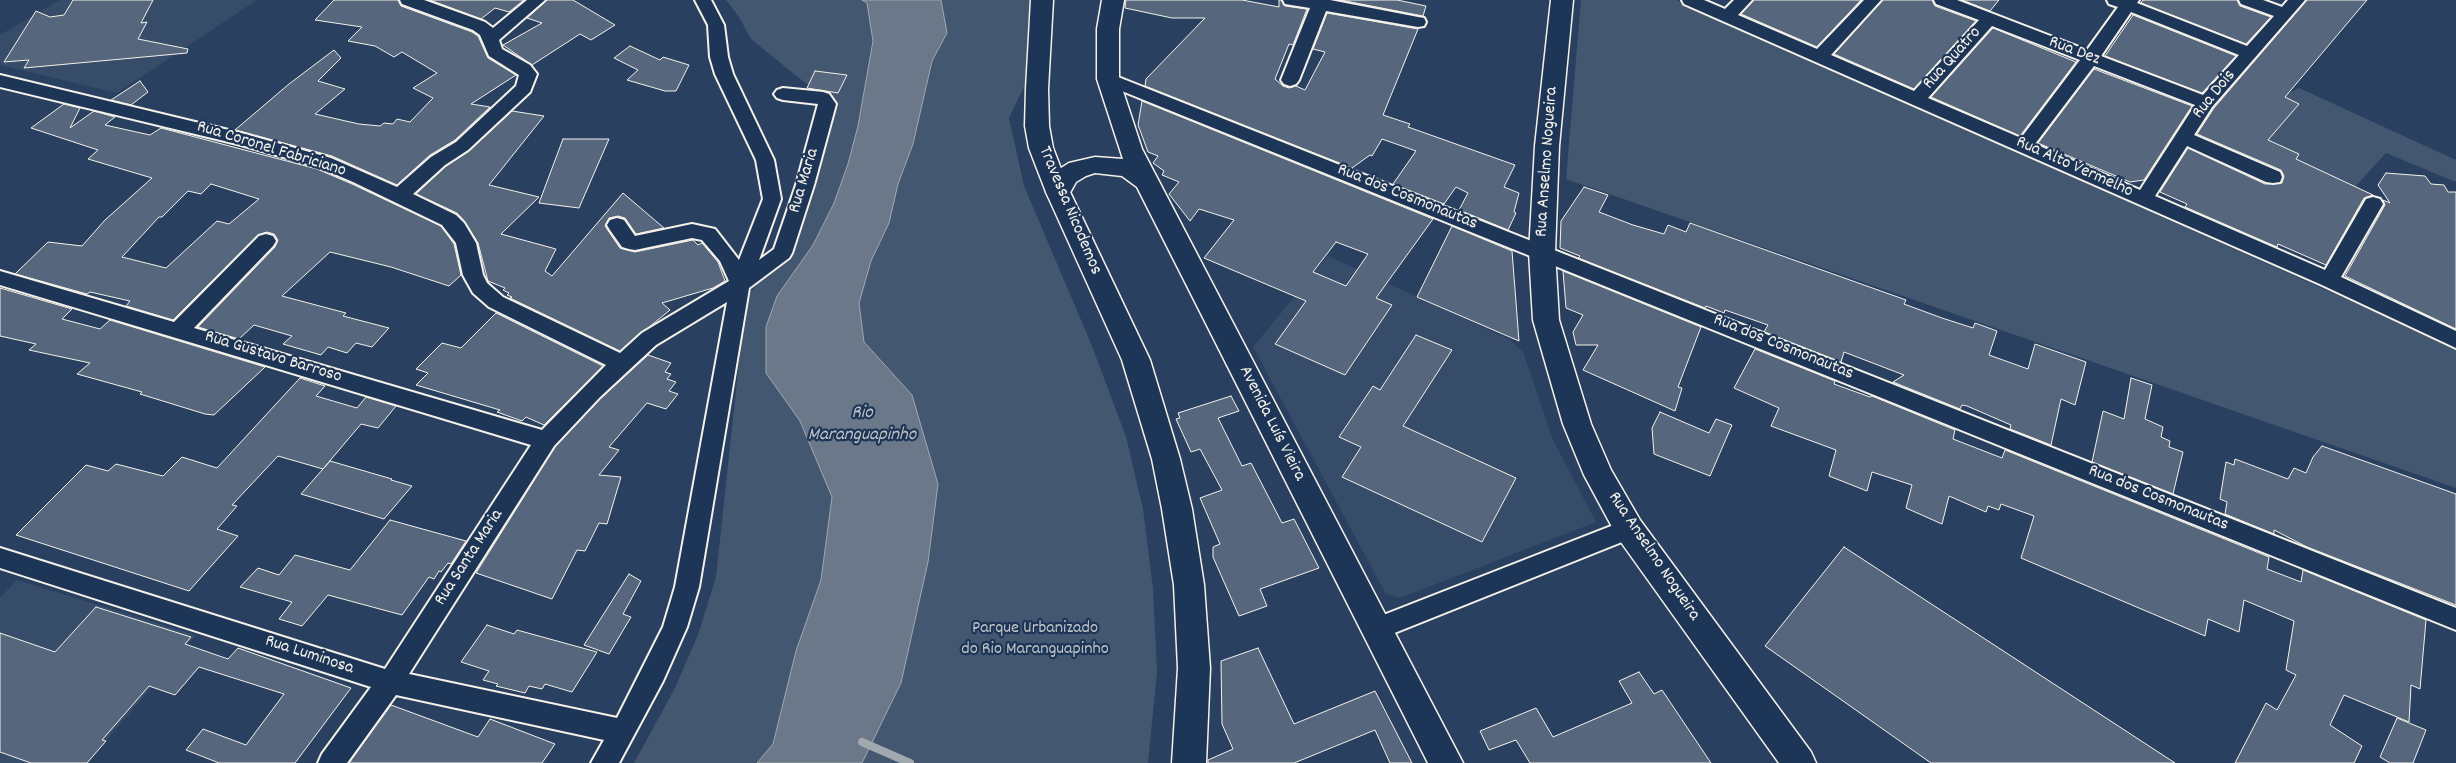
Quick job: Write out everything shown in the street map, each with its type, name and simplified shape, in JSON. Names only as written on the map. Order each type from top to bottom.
[{"type":"main road","name":"Travessa Nicodemos","points":[[1042,0],[1037,126],[1041,148],[1058,192],[1136,360],[1166,460],[1178,510],[1188,585],[1194,668],[1189,763]]},
{"type":"main road","name":"Avenida Luís Vieira","points":[[1113,0],[1108,29],[1108,79],[1130,149],[1446,763]]},
{"type":"main road","name":"Rua Anselmo Nogueira","points":[[1562,0],[1547,146],[1542,252],[1546,320],[1560,372],[1577,424],[1599,475],[1630,529],[1799,763]]},
{"type":"main road","points":[[1058,192],[1067,176],[1078,169],[1095,165],[1128,168],[1146,181]]},
{"type":"street","points":[[399,196],[438,161],[462,146],[524,88],[528,74],[493,45],[488,32],[471,22],[408,0]]},
{"type":"street","points":[[493,45],[537,0]]},
{"type":"street","points":[[604,763],[623,732],[675,627],[687,587],[740,284],[772,200],[765,160],[724,74],[719,57],[716,25],[703,0]]},
{"type":"street","points":[[1291,0],[1321,3],[1418,22]]},
{"type":"street","name":"Rua Alto Vermelho","points":[[1690,0],[1918,98],[2329,280],[2456,340]]},
{"type":"street","points":[[1727,16],[1744,0]]},
{"type":"street","points":[[1819,57],[1873,0]]},
{"type":"street","name":"Rua Dez","points":[[1942,0],[2206,103]]},
{"type":"street","points":[[2247,0],[2285,14]]},
{"type":"street","name":"Rua Dois","points":[[2144,199],[2182,137],[2206,103],[2297,0]]},
{"type":"street","points":[[2024,146],[2090,59],[2124,2],[2250,53]]},
{"type":"street","points":[[1290,80],[1321,3]]},
{"type":"street","name":"Rua Quatro","points":[[1918,98],[1989,19]]},
{"type":"street","name":"Rua dos Cosmonautas","points":[[1108,79],[2456,619]]},
{"type":"street","name":"Rua Coronel Fabriciano","points":[[0,81],[201,128],[324,162],[399,196],[449,220],[458,228],[466,244],[473,275],[480,288],[496,302],[623,364]]},
{"type":"street","name":"Rua Maria","points":[[623,364],[649,339],[740,284],[782,252],[805,185],[827,104],[823,98],[783,94]]},
{"type":"street","points":[[2182,137],[2273,177]]},
{"type":"street","points":[[2329,280],[2373,204]]},
{"type":"street","points":[[616,225],[629,242],[635,244],[692,231],[708,234],[728,257],[740,284]]},
{"type":"street","points":[[179,330],[266,241]]},
{"type":"street","name":"Rua Gustavo Barroso","points":[[0,278],[546,440]]},
{"type":"street","name":"Rua Santa Maria","points":[[331,763],[390,682],[546,440],[592,391],[623,364]]},
{"type":"street","points":[[1377,629],[1630,529]]},
{"type":"street","name":"Rua Luminosa","points":[[0,558],[390,682],[623,732]]},
{"type":"shaded area","points":[[60,0],[257,0],[117,93],[0,65],[0,35]]},
{"type":"shaded area","points":[[1328,256],[1509,339],[1523,352],[1553,440],[1596,522],[1400,598],[1386,594],[1253,347]]},
{"type":"shaded area","points":[[17,580],[196,635],[87,763],[0,763],[0,598]]},
{"type":"green space","points":[[726,0],[862,0],[867,3],[873,41],[858,126],[848,164],[835,200],[813,245],[777,296],[766,373],[800,421],[832,497],[821,580],[796,651],[773,744],[757,763],[634,763],[674,690],[698,635],[716,577],[744,316],[751,291],[786,253],[830,118],[833,100],[804,82],[751,39],[739,17]]},
{"type":"green space","name":"Parque Urbanizado do Rio Maranguapinho","points":[[941,0],[1034,0],[1030,74],[1009,118],[1024,186],[1092,346],[1126,437],[1143,509],[1153,589],[1157,672],[1148,763],[862,763],[901,683],[928,562],[938,484],[912,395],[864,342],[859,303],[871,261],[889,223],[898,184],[913,144],[932,61],[947,33]]},
{"type":"green space","points":[[1581,0],[1676,0],[2456,348],[2456,488],[1566,179]]},
{"type":"green space","points":[[2299,88],[2456,160],[2456,182],[2386,153],[2354,188],[2296,159],[2299,154],[2279,145],[2275,150],[2257,130],[2283,96]]},
{"type":"water","name":"Rio Maranguapinho","points":[[862,0],[941,0],[947,33],[932,61],[913,144],[898,184],[889,223],[871,261],[859,303],[864,342],[912,395],[938,484],[928,562],[901,683],[862,763],[757,763],[773,744],[796,651],[821,580],[832,497],[800,421],[766,373],[766,327],[777,296],[813,245],[834,203],[848,164],[858,126],[873,41],[867,3]]},
{"type":"building","points":[[73,0],[153,0],[141,23],[147,22],[138,39],[188,49],[187,53],[24,68],[29,60],[4,62],[36,11],[50,17],[64,15]]},
{"type":"building","points":[[334,0],[398,0],[401,6],[472,32],[478,36],[488,58],[516,75],[471,104],[490,107],[455,140],[430,155],[397,185],[332,156],[235,130],[289,84],[334,50],[341,58],[318,81],[345,89],[315,114],[359,124],[380,126],[384,123],[393,124],[397,119],[410,122],[433,98],[413,88],[437,73],[402,52],[394,57],[375,46],[348,41],[362,27],[315,20]]},
{"type":"building","points":[[430,0],[524,0],[509,12],[495,8],[481,19]]},
{"type":"building","points":[[547,0],[573,0],[615,25],[591,40],[580,34],[532,65],[503,45],[542,23],[527,18]]},
{"type":"building","points":[[1126,0],[1242,0],[1279,7],[1279,0],[1281,0],[1285,6],[1307,9],[1293,45],[1289,44],[1275,79],[1283,86],[1289,88],[1296,86],[1305,90],[1325,52],[1313,49],[1327,13],[1418,29],[1383,115],[1410,124],[1408,127],[1515,165],[1504,187],[1519,193],[1514,212],[1516,213],[1508,230],[1459,210],[1468,193],[1456,187],[1444,204],[1393,184],[1416,151],[1382,139],[1372,156],[1370,155],[1352,168],[1145,86],[1146,79],[1205,18],[1172,18],[1125,8]]},
{"type":"building","points":[[1340,0],[1397,0],[1426,6],[1423,16]]},
{"type":"building","points":[[1754,0],[1861,0],[1817,47],[1741,14]]},
{"type":"building","points":[[1883,0],[1932,0],[1935,6],[1976,21],[1914,89],[1834,54]]},
{"type":"building","points":[[1962,0],[1999,0],[1990,11]]},
{"type":"building","points":[[2143,0],[2237,0],[2240,6],[2271,17],[2246,44],[2141,3]]},
{"type":"building","points":[[2307,0],[2367,0],[2285,97],[2299,104],[2268,140],[2299,154],[2296,159],[2373,195],[2364,198],[2326,265],[2278,244],[2277,247],[2185,207],[2187,204],[2160,192],[2188,148],[2265,184],[2282,183],[2284,176],[2281,170],[2197,134],[2214,108]]},
{"type":"building","points":[[2133,15],[2236,56],[2202,93],[2105,56]]},
{"type":"building","points":[[1993,28],[2076,62],[2020,136],[1931,97]]},
{"type":"building","points":[[630,46],[660,60],[663,57],[689,65],[676,91],[665,91],[627,80],[638,70],[614,58]]},
{"type":"building","points":[[2094,69],[2192,106],[2144,180],[2130,182],[2038,143]]},
{"type":"building","points":[[815,71],[847,75],[838,93],[807,88]]},
{"type":"building","points":[[140,81],[148,92],[131,105],[111,100]]},
{"type":"building","points":[[1142,101],[1433,219],[1376,298],[1392,305],[1345,375],[1275,344],[1306,301],[1204,258],[1234,220],[1199,209],[1190,221],[1169,194],[1179,182],[1162,175],[1164,171],[1153,163],[1158,156],[1148,152],[1138,125]],"holes":[[[1336,242],[1368,254],[1346,286],[1313,272]]]},
{"type":"building","points":[[64,104],[80,108],[70,128],[94,111],[115,117],[105,125],[150,135],[161,128],[317,169],[441,226],[454,244],[461,275],[449,286],[391,267],[330,252],[282,296],[346,313],[343,316],[389,328],[372,347],[356,343],[347,353],[328,347],[321,355],[283,344],[292,336],[254,325],[239,339],[198,327],[275,247],[278,240],[274,234],[267,232],[258,235],[173,320],[126,306],[130,301],[90,292],[87,294],[15,274],[48,242],[82,246],[105,220],[152,178],[88,159],[98,150],[31,128]],"holes":[[[211,184],[259,199],[229,224],[217,221],[166,268],[122,257],[159,217],[162,217],[188,191],[201,194]]]},
{"type":"building","points":[[512,111],[544,116],[489,185],[539,197],[501,234],[556,249],[545,271],[552,276],[623,193],[664,228],[636,234],[625,218],[618,216],[609,218],[605,226],[620,248],[635,252],[693,240],[698,245],[702,243],[718,262],[725,281],[713,288],[662,303],[670,310],[620,351],[510,298],[512,297],[507,295],[509,293],[503,290],[505,288],[488,281],[478,243],[465,222],[457,213],[416,194],[446,166],[469,151]]},
{"type":"building","points":[[563,139],[609,139],[579,208],[539,203]]},
{"type":"building","points":[[2386,173],[2425,176],[2431,184],[2444,185],[2448,192],[2456,192],[2456,329],[2345,276],[2385,205],[2383,200],[2390,203],[2378,185]]},
{"type":"building","points":[[1584,187],[1608,195],[1599,212],[1633,225],[1664,234],[1668,225],[1686,232],[1690,223],[1906,300],[1904,304],[1942,318],[1973,328],[1975,323],[1997,331],[1989,355],[2028,369],[2035,344],[2086,362],[2075,405],[2061,399],[2051,445],[2010,429],[2011,425],[1967,406],[1962,405],[1960,409],[1893,382],[1904,375],[1844,352],[1841,362],[1764,332],[1768,325],[1725,310],[1724,313],[1706,306],[1705,308],[1578,258],[1580,256],[1560,248],[1561,221]]},
{"type":"building","points":[[1452,226],[1512,251],[1519,341],[1417,297]]},
{"type":"building","points":[[1563,271],[1701,327],[1678,387],[1682,388],[1675,411],[1583,370],[1598,345],[1576,345],[1573,332],[1583,315],[1566,308]]},
{"type":"building","points":[[0,288],[72,309],[62,319],[100,329],[110,320],[265,367],[214,415],[205,414],[140,394],[142,392],[77,374],[90,363],[29,350],[36,344],[0,336]]},
{"type":"building","points":[[496,313],[603,366],[544,425],[526,417],[522,421],[497,412],[500,410],[416,385],[428,373],[416,369],[442,343],[461,348]]},
{"type":"building","points":[[1416,335],[1452,350],[1403,426],[1516,478],[1482,542],[1342,477],[1361,447],[1339,437],[1373,386],[1380,390]]},
{"type":"building","points":[[1755,349],[1835,381],[1834,384],[1870,397],[1872,396],[1955,430],[1953,439],[2002,458],[2005,450],[2269,557],[2267,569],[2301,582],[2303,570],[2426,620],[2420,689],[2411,685],[2409,722],[2344,695],[2330,725],[2362,746],[2354,763],[2235,763],[2266,703],[2277,710],[2296,675],[2286,670],[2294,621],[2244,600],[2239,632],[2208,619],[2205,636],[2021,558],[2034,516],[2001,504],[1999,510],[1988,506],[1986,512],[1949,496],[1942,524],[1906,508],[1912,485],[1872,472],[1867,491],[1829,476],[1836,450],[1771,426],[1779,408],[1734,388]]},
{"type":"building","points":[[648,355],[671,363],[665,372],[671,374],[667,379],[676,382],[669,391],[678,394],[666,409],[647,403],[609,447],[619,450],[599,475],[621,477],[607,524],[599,523],[585,551],[577,550],[552,599],[476,573],[555,447],[601,398]]},
{"type":"building","points":[[300,378],[325,386],[316,396],[357,408],[366,397],[396,406],[378,428],[361,424],[323,469],[278,456],[232,505],[237,506],[217,529],[238,536],[189,591],[16,535],[86,465],[108,471],[116,464],[163,476],[182,457],[217,468]]},
{"type":"building","points":[[2131,378],[2152,385],[2145,419],[2163,427],[2161,437],[2170,441],[2169,447],[2183,452],[2173,494],[2092,462],[2103,411],[2124,419]]},
{"type":"building","points":[[1231,396],[1239,411],[1218,418],[1242,466],[1251,463],[1282,523],[1294,519],[1319,568],[1260,589],[1267,606],[1239,616],[1213,557],[1213,547],[1220,544],[1200,498],[1222,490],[1200,449],[1191,452],[1176,419],[1180,418],[1178,413]]},
{"type":"building","points":[[1660,412],[1709,433],[1716,419],[1732,425],[1710,476],[1654,454],[1652,428]]},
{"type":"building","points":[[2322,446],[2456,494],[2456,605],[2307,547],[2274,530],[2274,534],[2225,514],[2227,502],[2220,499],[2226,462],[2234,465],[2235,459],[2288,479],[2294,468],[2306,473],[2313,457]]},
{"type":"building","points":[[330,461],[412,486],[384,519],[301,494]]},
{"type":"building","points":[[390,520],[466,541],[451,564],[448,563],[441,572],[439,571],[434,579],[429,577],[402,615],[328,595],[302,626],[279,619],[292,602],[240,587],[258,568],[279,575],[295,555],[350,570]]},
{"type":"building","points":[[1844,547],[2175,763],[1931,763],[1765,646]]},
{"type":"building","points":[[629,574],[641,581],[623,614],[631,617],[609,654],[584,645]]},
{"type":"building","points":[[96,607],[191,637],[185,644],[228,659],[238,648],[351,688],[295,763],[219,763],[186,750],[203,729],[246,745],[284,694],[199,667],[175,695],[149,686],[102,740],[106,741],[87,763],[31,763],[0,752],[0,633],[55,652]]},
{"type":"building","points":[[487,625],[514,634],[517,630],[597,652],[572,692],[545,684],[542,689],[529,686],[525,693],[496,686],[498,684],[483,680],[489,671],[461,662]]},
{"type":"building","points":[[1258,648],[1294,724],[1375,691],[1412,763],[1390,763],[1375,730],[1294,763],[1208,763],[1208,760],[1233,749],[1222,724],[1221,661]]},
{"type":"building","points":[[1639,672],[1654,694],[1662,690],[1711,763],[1530,763],[1516,740],[1489,750],[1480,731],[1536,708],[1553,737],[1632,703],[1619,681]]},
{"type":"building","points":[[391,705],[478,737],[490,719],[555,744],[542,763],[349,763]]},
{"type":"building","points":[[2397,718],[2426,730],[2413,763],[2390,763],[2380,757]]},
{"type":"waterway","points":[[862,742],[910,763]]}]
